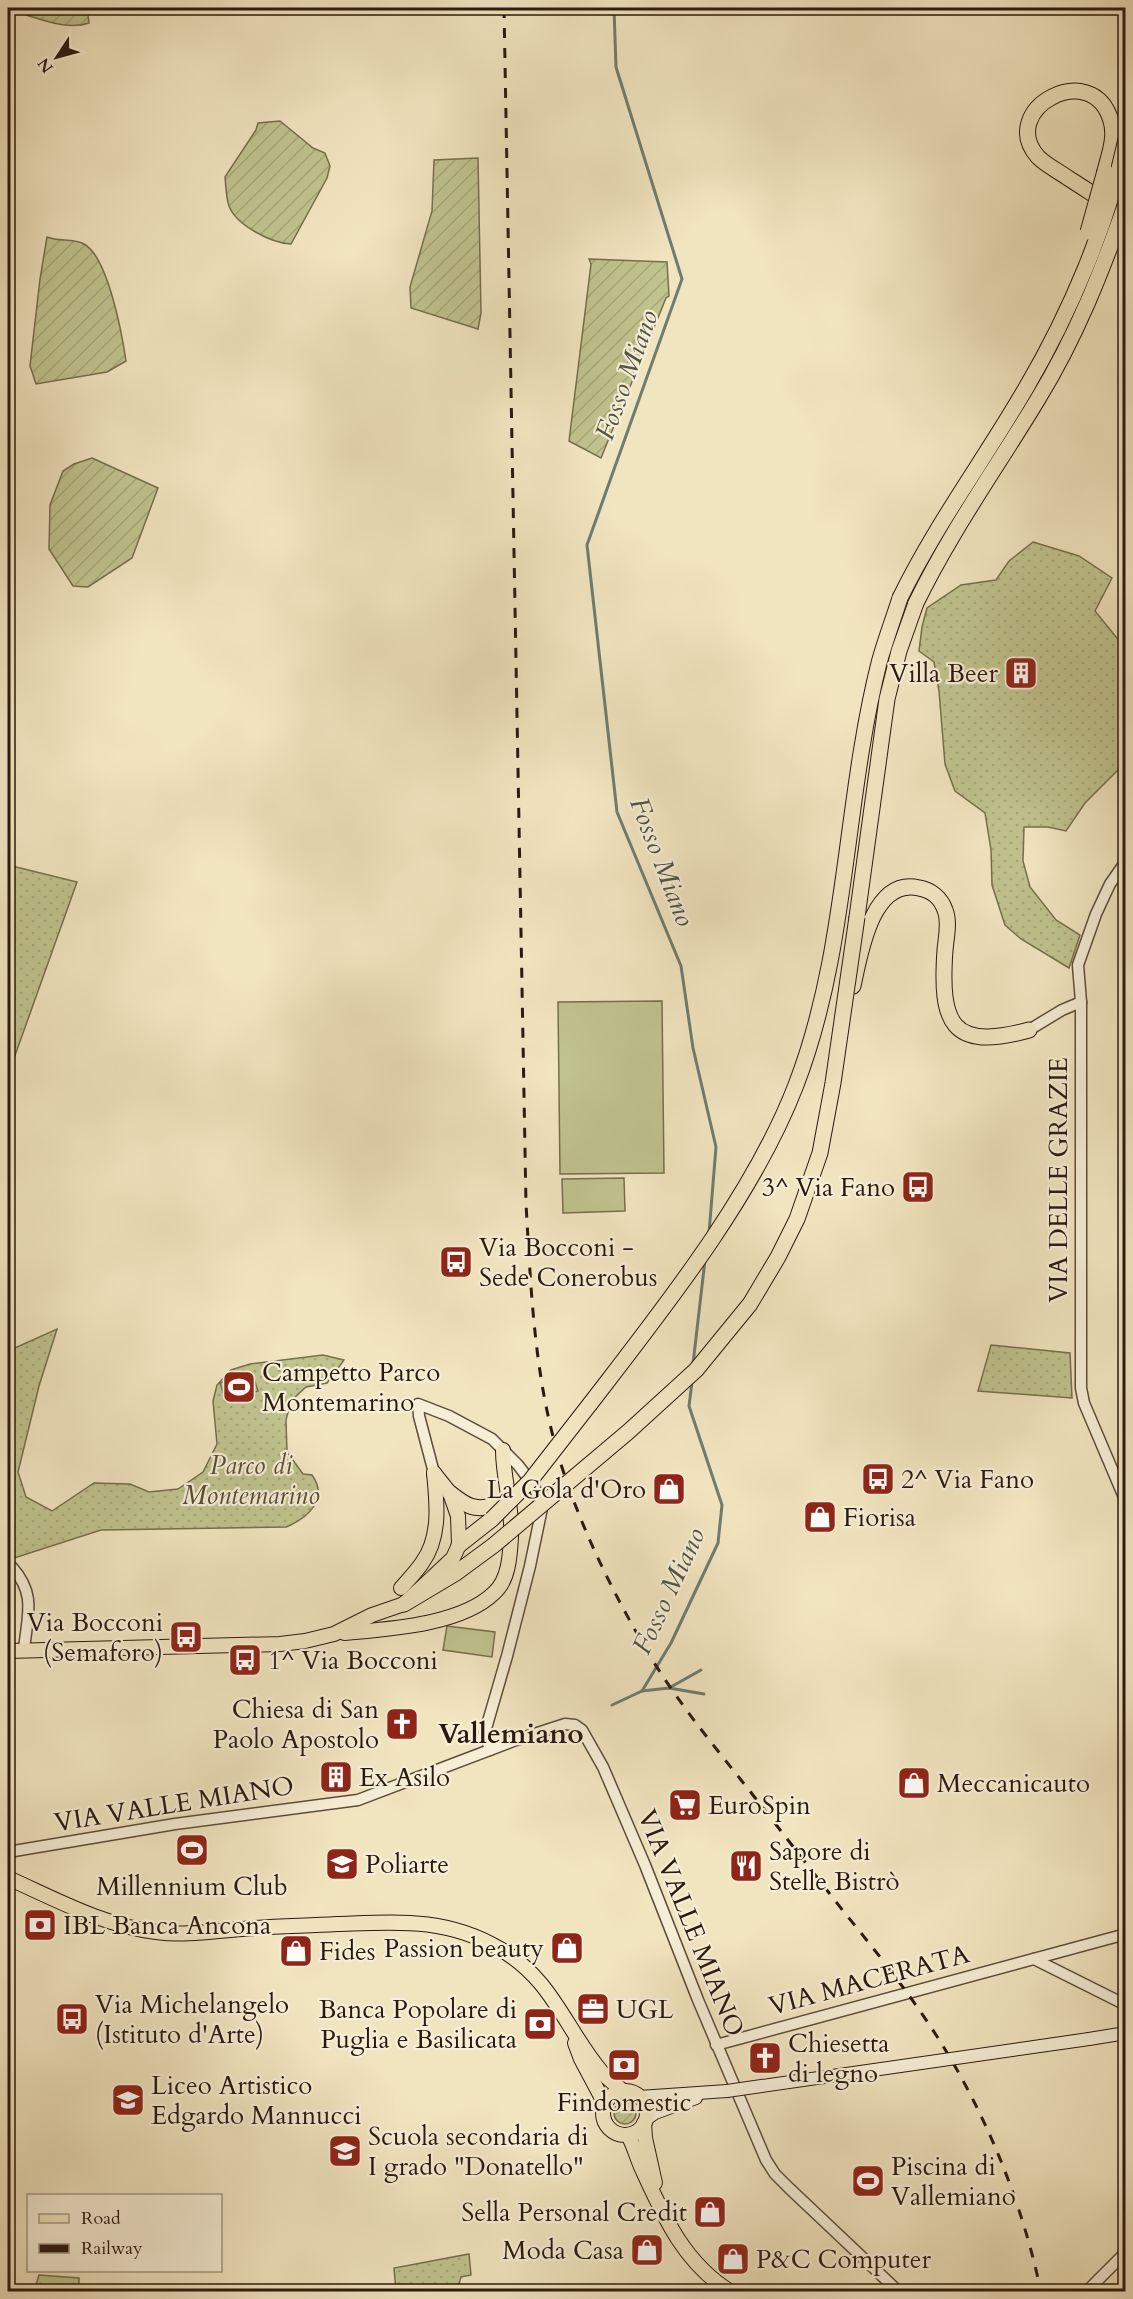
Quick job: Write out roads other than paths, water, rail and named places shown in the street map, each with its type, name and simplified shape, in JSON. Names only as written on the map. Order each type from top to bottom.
[{"type":"highway","points":[[1075,291],[1083,250],[1105,171],[1113,137],[1112,122],[1099,101],[1088,94],[1063,91],[1046,99],[1033,114],[1029,125],[1031,144],[1036,155],[1056,170],[1125,215]]},
{"type":"highway","points":[[459,1545],[493,1512],[530,1482],[640,1338],[698,1257],[762,1158],[796,1084],[822,998],[834,943],[865,733],[879,663],[900,598],[920,556],[1027,387],[1075,291],[1119,172],[1125,139]]},
{"type":"highway","points":[[404,1604],[456,1573],[494,1545],[628,1432],[696,1371],[750,1304],[778,1257],[797,1219],[820,1153],[840,1038],[887,699],[899,651],[916,603],[937,559],[1040,397],[1084,314],[1104,267],[1125,203]]},
{"type":"highway","points":[[840,1038],[865,934],[876,911],[893,891],[908,885],[925,889],[941,901],[947,918],[943,984],[947,1011],[958,1028],[967,1034],[989,1039],[1029,1030]]},
{"type":"highway","points":[[450,1492],[472,1508],[484,1508],[493,1512]]},
{"type":"main road","points":[[8,1651],[280,1644],[334,1634],[439,1620],[471,1609],[495,1593],[506,1573],[511,1536],[511,1509],[503,1450]]},
{"type":"main road","points":[[334,1634],[372,1615],[404,1604],[453,1558],[459,1545],[458,1516],[450,1492],[434,1473]]},
{"type":"main road","points":[[401,1588],[423,1562],[436,1531],[437,1503],[434,1473]]},
{"type":"main road","points":[[372,1615],[401,1588],[459,1545]]},
{"type":"main road","points":[[8,1878],[117,1924],[157,1932],[196,1933],[255,1928],[418,1922],[462,1932],[500,1948],[520,1962],[555,2000],[568,2024],[581,2060],[595,2074],[623,2091],[639,2097],[646,2107],[645,2127],[666,2221]]},
{"type":"main road","points":[[639,2097],[708,2094],[1125,2033]]},
{"type":"main road","points":[[595,2074],[605,2104],[603,2116],[607,2126],[630,2139],[666,2221],[684,2250],[717,2283],[731,2292]]},
{"type":"main road","points":[[605,2104],[612,2096],[623,2091]]},
{"type":"main road","points":[[630,2139],[666,2109],[708,2094]]},
{"type":"street","name":"VIA DELLE GRAZIE","points":[[1125,861],[1110,884],[1096,914],[1078,965],[1081,1002],[1081,1388],[1084,1403],[1125,1502]]},
{"type":"street","points":[[1029,1030],[1062,1010],[1081,1002]]},
{"type":"street","points":[[434,1473],[418,1404],[479,1431],[503,1450],[534,1486],[542,1508],[530,1566],[485,1732],[490,1750]]},
{"type":"street","points":[[8,1568],[12,1567],[23,1580],[29,1597],[24,1650]]},
{"type":"street","name":"VIA VALLE MIANO","points":[[8,1852],[175,1824],[358,1800],[516,1740],[565,1725],[575,1725],[582,1730],[603,1767],[754,2134],[775,2174],[899,2292]]},
{"type":"street","name":"VIA MACERATA","points":[[717,2045],[1125,1934]]},
{"type":"street","points":[[1034,1959],[1125,2005]]},
{"type":"street","points":[[1086,2292],[1125,2252]]},
{"type":"waterway","name":"Fosso Miano","points":[[614,8],[616,67],[682,279],[587,545],[617,812],[681,966],[693,1048],[716,1147],[709,1233]]},
{"type":"waterway","name":"Fosso Miano","points":[[693,1364],[705,1260]]},
{"type":"waterway","name":"Fosso Miano","points":[[642,1691],[671,1643],[718,1543],[722,1505],[689,1406],[692,1382]]},
{"type":"waterway","points":[[669,1688],[701,1670]]},
{"type":"waterway","points":[[612,1705],[642,1691],[669,1688],[704,1694]]},
{"type":"railway","points":[[504,8],[526,1204],[535,1333],[551,1430],[568,1486],[599,1561],[661,1674],[698,1725],[896,1978],[932,2029],[960,2075],[989,2134],[1014,2196],[1025,2228],[1041,2292]]},
{"type":"place","name":"Villa Beer","points":[[1021,673]]},
{"type":"place","name":"3^ Via Fano","points":[[918,1187]]},
{"type":"place","name":"Via Bocconi - Sede Conerobus","points":[[456,1262]]},
{"type":"place","name":"Campetto Parco Montemarino","points":[[239,1387]]},
{"type":"place","name":"2^ Via Fano","points":[[878,1479]]},
{"type":"place","name":"La Gola d'Oro","points":[[669,1489]]},
{"type":"place","name":"Fiorisa","points":[[820,1517]]},
{"type":"place","name":"Via Bocconi (Semaforo)","points":[[186,1637]]},
{"type":"place","name":"1^ Via Bocconi","points":[[245,1660]]},
{"type":"place","name":"Chiesa di San Paolo Apostolo","points":[[402,1724]]},
{"type":"place","name":"Ex Asilo","points":[[336,1777]]},
{"type":"place","name":"Meccanicauto","points":[[914,1783]]},
{"type":"place","name":"EuroSpin","points":[[685,1805]]},
{"type":"place","name":"Millennium Club","points":[[192,1850]]},
{"type":"place","name":"Poliarte","points":[[342,1864]]},
{"type":"place","name":"Sapore di Stelle Bistrò","points":[[746,1866]]},
{"type":"place","name":"IBL Banca Ancona","points":[[40,1925]]},
{"type":"place","name":"Passion beauty","points":[[567,1948]]},
{"type":"place","name":"Fides","points":[[296,1951]]},
{"type":"place","name":"UGL","points":[[593,2009]]},
{"type":"place","name":"Via Michelangelo (Istituto d'Arte)","points":[[72,2019]]},
{"type":"place","name":"Banca Popolare di Puglia e Basilicata","points":[[540,2024]]},
{"type":"place","name":"Chiesetta di legno","points":[[765,2058]]},
{"type":"place","name":"Findomestic","points":[[624,2065]]},
{"type":"place","name":"Liceo Artistico Edgardo Mannucci","points":[[128,2100]]},
{"type":"place","name":"Scuola secondaria di I grado \"Donatello\"","points":[[345,2151]]},
{"type":"place","name":"Piscina di Vallemiano","points":[[868,2181]]},
{"type":"place","name":"Sella Personal Credit","points":[[710,2212]]},
{"type":"place","name":"Moda Casa","points":[[647,2250]]},
{"type":"place","name":"P&C Computer","points":[[733,2259]]},
{"type":"district","name":"Vallemiano","points":[[511,1734]]},
{"type":"park label","name":"Parco di Montemarino","points":[[251,1480]]}]
